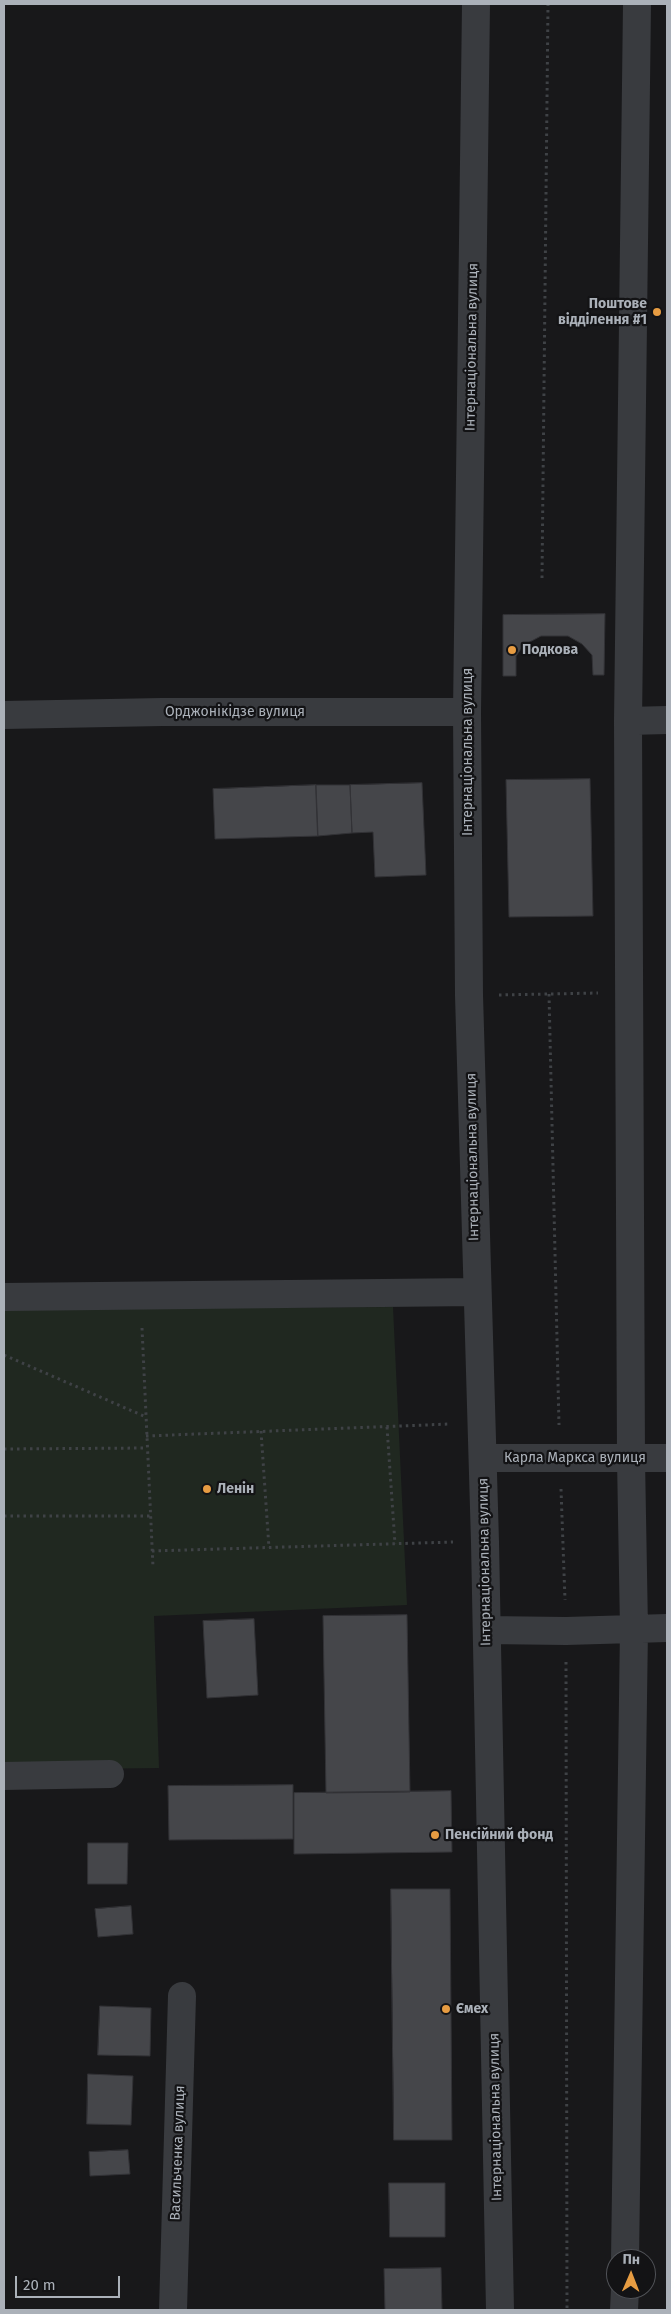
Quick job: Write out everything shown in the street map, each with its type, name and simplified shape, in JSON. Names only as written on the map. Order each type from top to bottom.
[{"type":"street","name":"Інтернаціональна вулиця","points":[[476,4],[467,712],[469,995],[476,1292],[485,1542],[500,2310]]},
{"type":"street","points":[[625,2249],[634,1629],[630,1459],[628,721],[637,4]]},
{"type":"street","name":"Орджонікідзе вулиця","points":[[4,715],[162,712],[467,712]]},
{"type":"street","points":[[628,721],[667,720]]},
{"type":"street","points":[[4,1296],[476,1292]]},
{"type":"street","name":"Карла Маркса вулиця","points":[[483,1458],[667,1458]]},
{"type":"street","points":[[487,1630],[566,1631],[667,1628]]},
{"type":"street","points":[[4,1776],[110,1774]]},
{"type":"street","name":"Васильченка вулиця","points":[[173,2310],[182,1996]]},
{"type":"path","points":[[542,578],[548,4]]},
{"type":"path","points":[[469,995],[629,993]]},
{"type":"path","points":[[141,1295],[153,1567]]},
{"type":"path","points":[[4,1355],[146,1417]]},
{"type":"path","points":[[146,1436],[482,1423]]},
{"type":"path","points":[[387,1427],[395,1544]]},
{"type":"path","points":[[261,1432],[269,1548]]},
{"type":"path","points":[[4,1449],[147,1448]]},
{"type":"path","points":[[4,1516],[150,1516]]},
{"type":"path","points":[[152,1552],[485,1542]]},
{"type":"shaded area","points":[[393,1307],[407,1605],[154,1616],[159,1768],[4,1770],[4,1309]]},
{"type":"building","name":"Подкова","points":[[605,614],[604,675],[593,675],[592,655],[582,644],[568,636],[541,636],[524,645],[516,656],[516,676],[503,676],[503,615]]},
{"type":"building","points":[[590,779],[593,916],[509,917],[506,780]]},
{"type":"building","points":[[422,783],[426,875],[375,877],[373,832],[352,833],[350,785]]},
{"type":"building","points":[[316,785],[318,836],[215,839],[213,789]]},
{"type":"building","points":[[316,785],[350,785],[352,833],[318,836]]},
{"type":"building","points":[[407,1615],[410,1792],[326,1793],[323,1616]]},
{"type":"building","points":[[254,1619],[258,1695],[207,1698],[203,1621]]},
{"type":"building","points":[[293,1785],[293,1839],[169,1840],[168,1786]]},
{"type":"building","points":[[451,1791],[452,1852],[294,1854],[294,1793]]},
{"type":"building","points":[[88,1843],[128,1843],[127,1884],[88,1884]]},
{"type":"building","points":[[391,1889],[450,1889],[452,2140],[394,2140]]},
{"type":"building","points":[[131,1906],[133,1934],[98,1937],[95,1909]]},
{"type":"building","points":[[100,2006],[151,2008],[150,2056],[98,2055]]},
{"type":"building","points":[[88,2074],[133,2076],[131,2125],[87,2124]]},
{"type":"building","points":[[128,2150],[130,2174],[90,2176],[89,2152]]},
{"type":"building","points":[[389,2183],[445,2183],[445,2237],[390,2237]]},
{"type":"building","points":[[441,2268],[442,2310],[385,2310],[384,2269]]},
{"type":"place","name":"Поштове відділення #1","points":[[657,312]]},
{"type":"place","name":"Подкова","points":[[512,650]]},
{"type":"place","name":"Ленін","points":[[207,1489]]},
{"type":"place","name":"Пенсійний фонд","points":[[435,1835]]},
{"type":"place","name":"Ємех","points":[[446,2009]]}]
